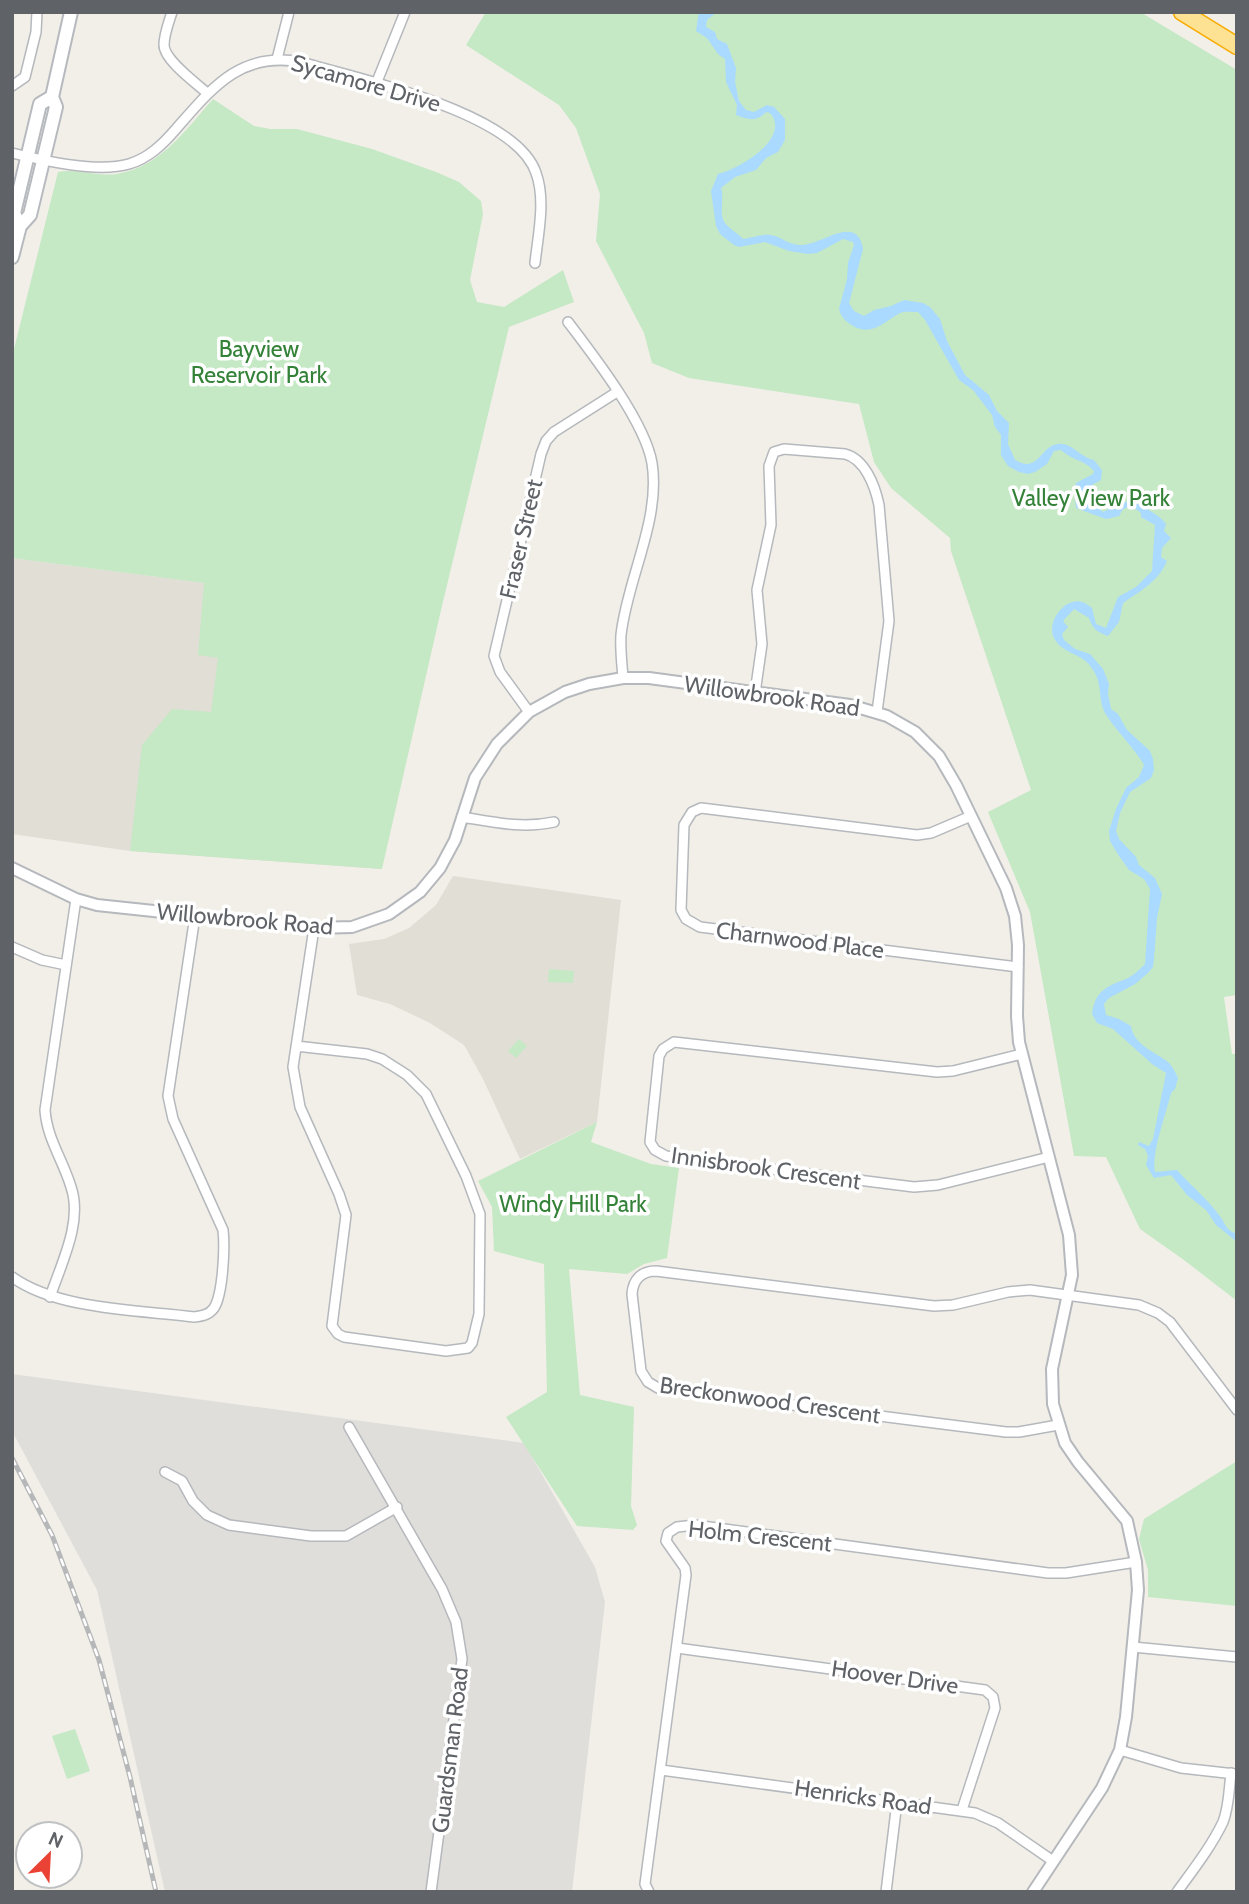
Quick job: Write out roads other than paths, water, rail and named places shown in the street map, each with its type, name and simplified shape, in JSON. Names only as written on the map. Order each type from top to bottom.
[{"type":"highway","points":[[1182,12],[1237,46]]},
{"type":"main road","points":[[12,257],[20,226],[30,215],[36,158],[56,107],[52,97],[71,12]]},
{"type":"street","points":[[12,86],[25,77],[36,32],[37,12]]},
{"type":"street","points":[[172,12],[164,41],[165,51],[171,60],[207,93]]},
{"type":"street","points":[[277,59],[289,12]]},
{"type":"street","points":[[376,84],[405,12]]},
{"type":"street","name":"Sycamore Drive","points":[[12,153],[101,167],[131,163],[144,158],[163,144],[207,93],[239,69],[277,59],[301,62],[451,107],[508,139],[522,150],[534,166],[540,191],[536,263]]},
{"type":"street","points":[[568,322],[641,432],[649,452],[653,475],[650,511],[622,633],[623,678]]},
{"type":"street","name":"Fraser Street","points":[[529,712],[500,672],[494,656],[541,454],[546,441],[554,432],[617,393]]},
{"type":"street","points":[[755,693],[762,644],[757,590],[770,529],[771,458],[777,450],[784,449],[845,454],[862,464],[876,492],[879,505],[889,621],[877,712]]},
{"type":"street","name":"Willowbrook Road","points":[[12,867],[76,899],[108,907],[314,928],[341,928],[362,924],[389,914],[410,901],[440,868],[455,840],[468,794],[486,759],[507,732],[529,712],[554,697],[578,687],[623,678],[649,678],[850,705],[877,712],[906,726],[932,748],[946,765],[1012,902],[1017,930],[1017,1016],[1022,1054],[1071,1245],[1069,1295],[1052,1369],[1053,1404],[1058,1425],[1065,1443],[1078,1462],[1127,1521],[1136,1562],[1138,1590],[1126,1717],[1120,1750],[1109,1776],[1033,1892]]},
{"type":"street","name":"Charnwood Place","points":[[971,816],[931,833],[917,835],[706,807],[696,809],[688,815],[684,829],[681,911],[686,919],[700,927],[1018,967]]},
{"type":"street","points":[[461,817],[509,825],[554,822]]},
{"type":"street","points":[[50,1297],[75,1211],[72,1188],[49,1135],[45,1110],[76,899]]},
{"type":"street","points":[[12,1277],[50,1297],[194,1317],[206,1314],[217,1302],[224,1249],[223,1230],[173,1119],[168,1096],[195,916]]},
{"type":"street","points":[[296,1046],[367,1054],[382,1059],[407,1075],[426,1094],[466,1175],[480,1214],[479,1314],[472,1343],[468,1348],[446,1351],[344,1337],[335,1331],[332,1317],[346,1215],[300,1107],[293,1067],[296,1046],[314,928]]},
{"type":"street","points":[[12,947],[42,960],[66,965]]},
{"type":"street","name":"Innisbrook Crescent","points":[[1022,1054],[953,1071],[937,1072],[674,1042],[659,1056],[650,1142],[655,1150],[666,1156],[922,1187],[1049,1157]]},
{"type":"street","name":"Breckonwood Crescent","points":[[1058,1425],[1006,1432],[658,1388],[648,1382],[640,1371],[632,1289],[639,1276],[656,1271],[934,1306],[953,1305],[1023,1290],[1139,1305],[1162,1315],[1173,1326],[1237,1410]]},
{"type":"street","name":"Guardsman Road","points":[[349,1427],[397,1507],[456,1622],[462,1659],[431,1892]]},
{"type":"street","points":[[165,1472],[182,1481],[193,1501],[207,1516],[229,1525],[311,1536],[346,1536],[397,1507]]},
{"type":"street","name":"Holm Crescent","points":[[649,1892],[645,1884],[686,1575],[680,1560],[666,1541],[668,1533],[677,1527],[695,1525],[1048,1573],[1066,1573],[1136,1562]]},
{"type":"street","points":[[1133,1647],[1237,1657]]},
{"type":"street","name":"Hoover Drive","points":[[677,1648],[985,1690],[993,1698],[995,1707],[962,1810]]},
{"type":"street","points":[[1120,1750],[1181,1769],[1234,1773],[1223,1822],[1177,1892]]},
{"type":"street","name":"Henricks Road","points":[[661,1770],[975,1813],[998,1823],[1053,1861]]},
{"type":"street","points":[[886,1892],[897,1802]]},
{"type":"water","points":[[699,12],[717,12],[707,20],[706,27],[715,32],[717,39],[727,44],[736,68],[735,82],[739,101],[746,110],[754,112],[767,105],[774,107],[785,119],[785,140],[778,152],[766,158],[756,170],[735,177],[721,188],[722,215],[727,225],[743,239],[770,235],[800,245],[846,232],[854,233],[863,249],[849,303],[854,311],[864,316],[904,300],[930,307],[940,319],[947,341],[965,375],[989,395],[997,411],[1009,423],[1008,444],[1015,460],[1029,464],[1052,446],[1067,445],[1094,460],[1102,470],[1101,480],[1092,485],[1086,496],[1103,512],[1121,503],[1130,502],[1141,505],[1166,524],[1164,531],[1171,538],[1162,548],[1161,557],[1167,561],[1148,585],[1123,603],[1119,622],[1108,636],[1096,630],[1089,618],[1074,609],[1063,621],[1068,627],[1062,634],[1064,640],[1075,649],[1090,654],[1103,669],[1109,684],[1111,709],[1118,714],[1127,730],[1150,751],[1153,759],[1154,770],[1151,778],[1130,792],[1120,813],[1116,831],[1139,865],[1155,878],[1162,894],[1153,967],[1135,984],[1109,998],[1104,1004],[1106,1015],[1131,1026],[1136,1039],[1169,1063],[1178,1078],[1160,1134],[1155,1155],[1155,1172],[1177,1170],[1212,1206],[1231,1232],[1237,1234],[1237,1242],[1216,1225],[1206,1210],[1187,1195],[1171,1175],[1154,1178],[1146,1165],[1148,1156],[1145,1149],[1138,1145],[1139,1142],[1149,1146],[1153,1139],[1166,1073],[1113,1029],[1097,1023],[1092,1014],[1096,999],[1103,990],[1131,976],[1145,964],[1150,889],[1144,879],[1129,870],[1110,841],[1109,831],[1126,788],[1139,777],[1144,765],[1105,713],[1098,679],[1091,667],[1058,643],[1052,632],[1059,612],[1069,603],[1076,601],[1092,608],[1096,624],[1106,628],[1118,597],[1136,587],[1152,571],[1155,525],[1141,517],[1141,513],[1132,506],[1123,509],[1119,516],[1106,519],[1076,508],[1076,483],[1094,471],[1061,450],[1054,451],[1047,464],[1035,472],[1019,472],[1008,466],[1001,455],[1001,435],[995,427],[992,415],[973,390],[959,380],[918,312],[900,313],[878,327],[866,330],[846,321],[839,309],[853,242],[843,239],[817,253],[808,254],[789,251],[765,242],[739,247],[720,234],[716,226],[711,191],[718,174],[749,160],[760,151],[774,133],[775,123],[770,113],[766,112],[752,119],[736,115],[737,105],[726,82],[725,59],[707,38],[696,31]]},
{"type":"railway","points":[[12,1458],[52,1535],[99,1660],[130,1777],[156,1892]]},
{"type":"park label","name":"Bayview Reservoir Park","points":[[259,362]]},
{"type":"park label","name":"Valley View Park","points":[[1091,498]]},
{"type":"park label","name":"Windy Hill Park","points":[[573,1204]]}]
